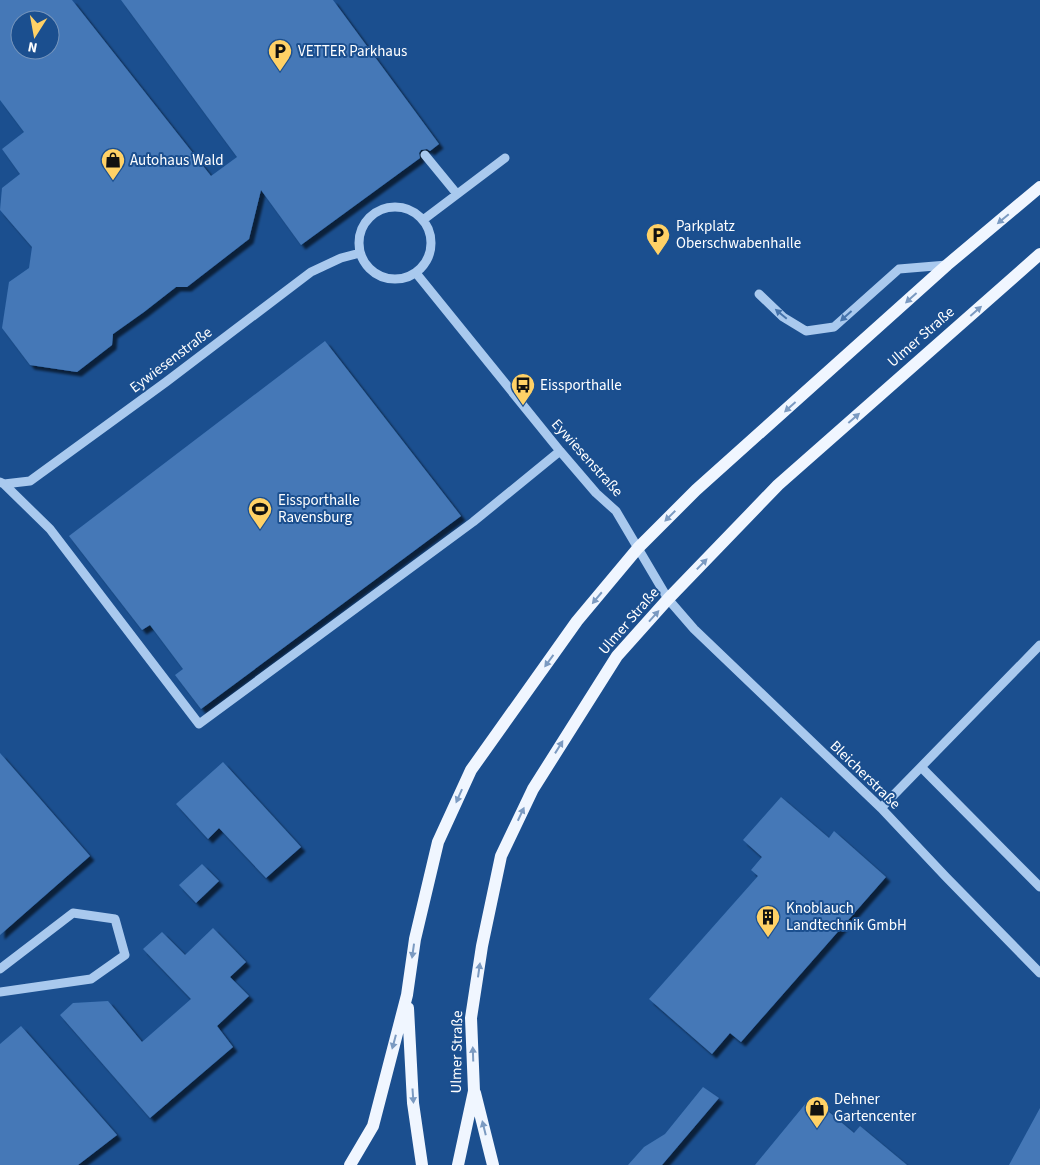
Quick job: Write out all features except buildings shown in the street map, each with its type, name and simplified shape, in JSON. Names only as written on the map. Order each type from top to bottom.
[{"type":"main road","points":[[350,1165],[373,1126],[407,995],[415,939],[438,842],[471,770],[577,622],[638,548],[696,490],[947,265],[1040,187]]},
{"type":"main road","name":"Ulmer Straße","points":[[458,1165],[474,1091],[471,1018],[482,946],[502,856],[533,789],[617,656],[668,599],[778,485],[1040,254]]},
{"type":"main road","points":[[407,995],[413,1103],[422,1165]]},
{"type":"main road","points":[[474,1091],[494,1165]]},
{"type":"street","points":[[425,155],[457,194]]},
{"type":"street","points":[[423,220],[505,158]]},
{"type":"street","points":[[394,207],[415,213],[423,220],[429,231],[431,242],[430,254],[424,265],[416,273],[394,280],[382,278],[372,272],[364,263],[358,242],[361,231],[373,214],[383,209],[394,207]]},
{"type":"street","name":"Eywiesenstraße","points":[[1,487],[30,481],[166,382],[311,272],[341,258],[360,253]]},
{"type":"street","points":[[759,294],[783,317],[806,331],[834,327],[899,269],[947,265]]},
{"type":"street","name":"Eywiesenstraße","points":[[416,273],[560,451],[596,493],[616,511],[668,599]]},
{"type":"street","points":[[1,487],[50,529],[199,724],[465,528],[560,451]]},
{"type":"street","name":"Bleicherstraße","points":[[668,599],[709,644],[881,808],[1040,973]]},
{"type":"street","points":[[881,808],[1040,645]]},
{"type":"street","points":[[921,767],[1040,887]]},
{"type":"street","points":[[0,969],[73,914],[115,919],[125,955],[91,979],[0,992]]},
{"type":"place","name":"VETTER Parkhaus","points":[[280,72]]},
{"type":"place","name":"Autohaus Wald","points":[[113,181]]},
{"type":"place","name":"Parkplatz Oberschwabenhalle","points":[[658,256]]},
{"type":"place","name":"Eissporthalle","points":[[523,406]]},
{"type":"place","name":"Eissporthalle Ravensburg","points":[[260,530]]},
{"type":"place","name":"Knoblauch Landtechnik GmbH","points":[[768,938]]},
{"type":"place","name":"Dehner Gartencenter","points":[[817,1129]]}]
